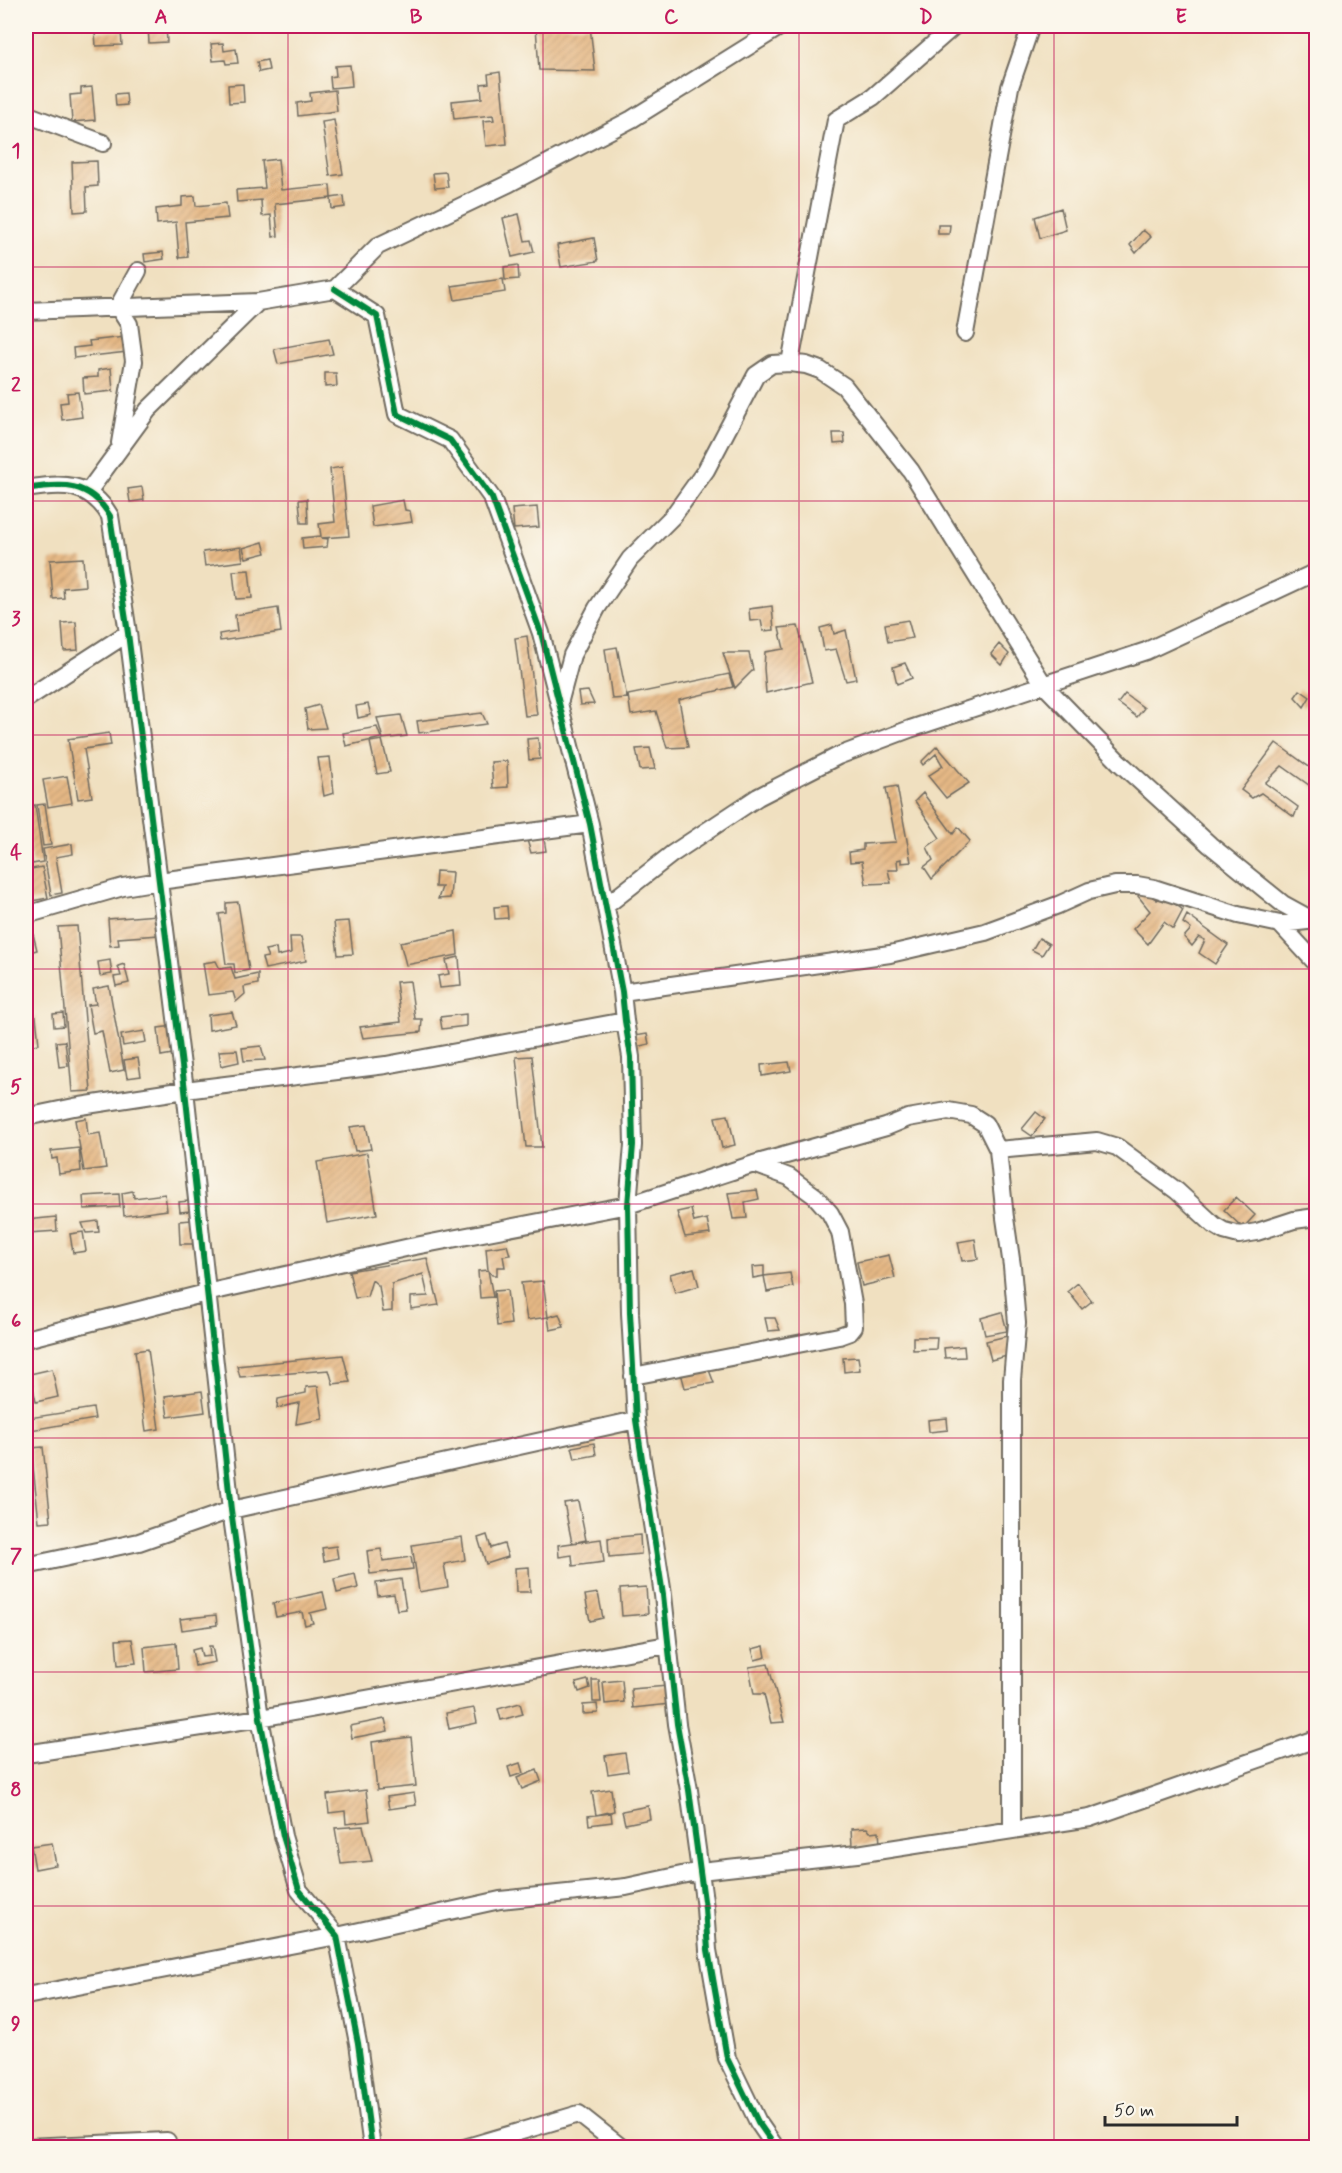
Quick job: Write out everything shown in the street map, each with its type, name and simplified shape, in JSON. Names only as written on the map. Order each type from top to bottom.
[{"type":"street","points":[[26,311],[258,302],[335,289],[378,246],[510,183],[632,119],[781,26]]},
{"type":"street","points":[[790,363],[836,120],[873,97],[954,26]]},
{"type":"street","points":[[965,333],[1010,87],[1031,26]]},
{"type":"street","points":[[26,114],[103,143]]},
{"type":"street","points":[[118,307],[138,271]]},
{"type":"street","points":[[335,289],[377,316],[397,414],[450,440],[492,498],[541,633],[590,824],[607,905],[631,1057],[633,1144],[628,1205],[636,1420],[663,1595],[667,1645],[700,1871],[708,1950],[727,2058],[758,2122],[776,2148]]},
{"type":"street","points":[[88,492],[148,410],[258,302]]},
{"type":"street","points":[[118,307],[129,324],[134,361],[118,451]]},
{"type":"street","points":[[559,700],[572,655],[603,598],[630,559],[673,516],[705,470],[756,375],[772,364],[806,365],[819,370],[844,386],[911,471],[1044,685],[1119,762],[1210,845],[1283,904],[1315,920]]},
{"type":"street","points":[[26,489],[54,485],[71,486],[88,492],[102,502],[110,516],[128,633],[159,881],[185,1090],[231,1510],[260,1718],[283,1836],[299,1890],[337,1936],[358,2043],[372,2148]]},
{"type":"street","points":[[607,905],[672,854],[748,804],[838,756],[910,729],[1146,651],[1317,572]]},
{"type":"street","points":[[26,699],[128,633]]},
{"type":"street","points":[[26,915],[123,887],[159,881],[590,824]]},
{"type":"street","points":[[622,992],[890,954],[985,932],[1089,891],[1115,885],[1154,888],[1238,915],[1280,924],[1315,920]]},
{"type":"street","points":[[1280,924],[1317,963]]},
{"type":"street","points":[[26,1117],[185,1090],[386,1065],[624,1021]]},
{"type":"street","points":[[26,1340],[206,1293],[410,1247],[628,1205],[754,1164],[886,1127],[909,1118],[948,1111],[971,1115],[985,1124],[998,1150],[1017,1323],[1012,1380],[1012,1830]]},
{"type":"street","points":[[998,1150],[1097,1141],[1117,1147],[1177,1191],[1214,1225],[1224,1231],[1239,1235],[1257,1232],[1294,1220],[1317,1217]]},
{"type":"street","points":[[633,1376],[839,1336],[850,1332],[854,1327],[853,1304],[840,1232],[830,1213],[815,1196],[789,1176],[754,1164]]},
{"type":"street","points":[[26,1566],[139,1542],[231,1510],[636,1420]]},
{"type":"street","points":[[26,1754],[260,1718],[667,1645]]},
{"type":"street","points":[[26,1996],[337,1936],[500,1900],[626,1887],[700,1871],[858,1854],[1090,1818],[1317,1739]]},
{"type":"street","points":[[464,2148],[579,2114],[622,2148]]},
{"type":"street","points":[[26,2147],[167,2141]]},
{"type":"building","points":[[148,26],[166,26],[167,42],[149,43]]},
{"type":"building","points":[[536,26],[590,26],[595,71],[539,70]]},
{"type":"building","points":[[121,31],[122,45],[96,46],[95,32]]},
{"type":"building","points":[[223,43],[224,51],[236,49],[238,63],[226,64],[225,60],[213,61],[211,44]]},
{"type":"building","points":[[267,60],[269,70],[259,72],[257,62]]},
{"type":"building","points":[[350,65],[352,86],[331,88],[330,77],[336,76],[335,66]]},
{"type":"building","points":[[500,72],[507,144],[486,146],[483,121],[494,120],[493,115],[454,119],[452,101],[482,98],[481,84],[489,83],[488,74]]},
{"type":"building","points":[[243,84],[244,102],[229,103],[228,85]]},
{"type":"building","points":[[92,87],[95,120],[72,122],[70,95],[81,94],[81,88]]},
{"type":"building","points":[[335,90],[337,111],[298,116],[297,103],[311,101],[310,93]]},
{"type":"building","points":[[126,93],[127,105],[116,106],[115,94]]},
{"type":"building","points":[[334,120],[343,174],[330,176],[322,122]]},
{"type":"building","points":[[278,159],[281,190],[330,185],[331,198],[275,204],[278,236],[273,237],[271,215],[262,216],[261,200],[237,202],[236,190],[265,188],[262,161]]},
{"type":"building","points":[[97,161],[98,186],[86,187],[87,211],[74,212],[72,162]]},
{"type":"building","points":[[446,172],[448,187],[435,188],[433,173]]},
{"type":"building","points":[[195,196],[196,206],[226,203],[228,218],[185,222],[188,257],[179,258],[176,222],[157,224],[156,209],[182,206],[182,197]]},
{"type":"building","points":[[344,196],[345,207],[332,209],[331,198]]},
{"type":"building","points":[[1061,208],[1066,230],[1040,238],[1035,217]]},
{"type":"building","points":[[519,214],[525,241],[531,240],[534,252],[512,257],[503,218]]},
{"type":"building","points":[[938,225],[950,225],[949,234],[938,234]]},
{"type":"building","points":[[1143,230],[1151,237],[1136,253],[1130,245]]},
{"type":"building","points":[[594,238],[598,261],[561,267],[557,245]]},
{"type":"building","points":[[163,252],[164,259],[145,262],[144,254]]},
{"type":"building","points":[[518,265],[519,279],[505,280],[504,267]]},
{"type":"building","points":[[503,279],[505,292],[455,300],[452,286]]},
{"type":"building","points":[[125,337],[127,352],[74,358],[73,348],[90,346],[89,341]]},
{"type":"building","points":[[329,339],[333,354],[278,364],[274,349]]},
{"type":"building","points":[[111,368],[113,391],[84,394],[83,378],[98,377],[98,370]]},
{"type":"building","points":[[325,373],[336,373],[337,386],[325,387]]},
{"type":"building","points":[[78,392],[82,417],[62,420],[60,403],[68,402],[67,393]]},
{"type":"building","points":[[833,433],[844,433],[845,443],[834,444]]},
{"type":"building","points":[[342,467],[349,536],[321,538],[328,539],[327,547],[303,549],[302,538],[321,536],[319,524],[335,522],[330,469]]},
{"type":"building","points":[[142,487],[144,500],[130,502],[128,489]]},
{"type":"building","points":[[307,499],[308,523],[301,523],[299,500]]},
{"type":"building","points":[[403,500],[405,510],[410,511],[412,522],[373,527],[370,506]]},
{"type":"building","points":[[537,507],[539,527],[514,529],[512,509]]},
{"type":"building","points":[[263,542],[266,553],[246,558],[243,548]]},
{"type":"building","points":[[29,544],[28,581],[26,581],[26,545]]},
{"type":"building","points":[[241,547],[243,561],[205,566],[203,552]]},
{"type":"building","points":[[83,558],[85,586],[63,588],[64,598],[53,599],[50,560]]},
{"type":"building","points":[[249,570],[252,598],[236,599],[233,571]]},
{"type":"building","points":[[772,606],[774,630],[763,631],[761,620],[750,621],[749,609]]},
{"type":"building","points":[[278,608],[281,632],[220,641],[219,634],[237,631],[235,615]]},
{"type":"building","points":[[908,620],[913,638],[888,642],[885,624]]},
{"type":"building","points":[[76,622],[78,650],[64,651],[62,623]]},
{"type":"building","points":[[832,625],[834,634],[846,630],[856,679],[846,681],[836,649],[824,651],[820,628]]},
{"type":"building","points":[[798,626],[812,682],[766,693],[765,652],[784,649],[779,628]]},
{"type":"building","points":[[527,636],[537,715],[525,716],[515,638]]},
{"type":"building","points":[[999,644],[1009,654],[1002,665],[991,654]]},
{"type":"building","points":[[617,647],[627,698],[612,699],[605,649]]},
{"type":"building","points":[[723,653],[749,653],[753,670],[735,688]]},
{"type":"building","points":[[905,663],[912,678],[897,684],[893,667]]},
{"type":"building","points":[[729,674],[733,687],[679,700],[688,747],[667,748],[656,711],[631,715],[628,695]]},
{"type":"building","points":[[1300,690],[1310,697],[1304,707],[1295,697]]},
{"type":"building","points":[[588,691],[594,704],[580,705],[578,692]]},
{"type":"building","points":[[1125,694],[1144,708],[1137,717],[1118,703]]},
{"type":"building","points":[[368,704],[371,715],[358,718],[356,706]]},
{"type":"building","points":[[319,705],[326,728],[308,729],[305,709]]},
{"type":"building","points":[[482,713],[487,724],[419,733],[417,721]]},
{"type":"building","points":[[401,715],[407,736],[383,739],[377,718]]},
{"type":"building","points":[[377,727],[381,738],[346,746],[343,733]]},
{"type":"building","points":[[109,733],[111,745],[84,749],[92,797],[78,799],[68,739]]},
{"type":"building","points":[[538,738],[540,759],[529,760],[527,739]]},
{"type":"building","points":[[382,740],[390,772],[377,774],[370,742]]},
{"type":"building","points":[[1276,743],[1316,772],[1316,790],[1282,766],[1265,783],[1298,807],[1294,817],[1261,793],[1252,798],[1241,790]]},
{"type":"building","points":[[937,746],[969,783],[946,798],[928,776],[943,766],[936,754],[923,765],[921,762]]},
{"type":"building","points":[[650,748],[655,769],[640,770],[636,749]]},
{"type":"building","points":[[330,757],[334,793],[324,796],[318,758]]},
{"type":"building","points":[[507,761],[508,787],[493,788],[491,762]]},
{"type":"building","points":[[67,776],[72,803],[48,807],[43,780]]},
{"type":"building","points":[[897,786],[911,862],[901,863],[901,859],[897,860],[898,870],[888,870],[891,883],[866,884],[862,861],[850,862],[849,852],[863,850],[863,844],[896,842],[886,788]]},
{"type":"building","points":[[923,793],[953,834],[958,827],[970,841],[932,879],[924,867],[933,860],[927,847],[940,838],[915,801]]},
{"type":"building","points":[[45,804],[51,845],[43,846],[37,805]]},
{"type":"building","points":[[35,805],[43,862],[32,864],[26,807]]},
{"type":"building","points":[[544,839],[546,851],[531,853],[527,840]]},
{"type":"building","points":[[72,844],[73,854],[56,857],[62,893],[51,895],[43,849]]},
{"type":"building","points":[[42,867],[48,898],[26,902],[26,870]]},
{"type":"building","points":[[436,871],[452,872],[450,898],[438,899],[442,887],[435,887]]},
{"type":"building","points":[[1144,890],[1157,900],[1164,896],[1183,910],[1173,929],[1164,922],[1148,944],[1133,929],[1150,911],[1138,896]]},
{"type":"building","points":[[238,902],[249,970],[235,973],[234,964],[226,964],[219,914],[226,913],[226,903]]},
{"type":"building","points":[[507,906],[508,918],[495,919],[494,907]]},
{"type":"building","points":[[157,915],[159,935],[118,938],[119,945],[110,946],[108,919]]},
{"type":"building","points":[[1187,915],[1228,945],[1215,964],[1199,953],[1205,940],[1199,937],[1192,946],[1184,937],[1191,929],[1183,923]]},
{"type":"building","points":[[349,921],[353,954],[338,955],[334,922]]},
{"type":"building","points":[[77,926],[91,1091],[72,1092],[58,927]]},
{"type":"building","points":[[32,930],[37,950],[26,953],[26,932]]},
{"type":"building","points":[[456,931],[458,955],[406,965],[400,942]]},
{"type":"building","points":[[290,937],[301,937],[306,961],[265,969],[262,958],[268,957],[265,950],[276,948],[277,956],[291,953]]},
{"type":"building","points":[[1039,938],[1049,944],[1042,955],[1032,950]]},
{"type":"building","points":[[459,957],[461,986],[440,988],[438,976],[449,974],[446,960]]},
{"type":"building","points":[[110,960],[112,974],[100,976],[98,962]]},
{"type":"building","points":[[216,961],[220,969],[231,967],[235,979],[258,974],[258,984],[244,987],[245,994],[236,1002],[233,992],[208,995],[203,963]]},
{"type":"building","points":[[124,964],[129,983],[116,986],[114,977],[121,976],[118,966]]},
{"type":"building","points":[[410,981],[415,1019],[422,1019],[421,1032],[363,1038],[360,1027],[401,1022],[396,982]]},
{"type":"building","points":[[109,986],[124,1070],[110,1073],[102,1031],[93,1033],[88,1005],[96,1004],[93,989]]},
{"type":"building","points":[[232,1012],[236,1025],[209,1030],[208,1015]]},
{"type":"building","points":[[63,1013],[64,1026],[54,1027],[53,1014]]},
{"type":"building","points":[[466,1014],[466,1026],[442,1029],[440,1017]]},
{"type":"building","points":[[36,1017],[39,1044],[26,1046],[26,1019]]},
{"type":"building","points":[[174,1026],[178,1053],[161,1056],[158,1028]]},
{"type":"building","points":[[144,1031],[146,1042],[123,1046],[121,1035]]},
{"type":"building","points":[[647,1034],[649,1044],[636,1047],[635,1036]]},
{"type":"building","points":[[65,1041],[68,1066],[59,1067],[56,1042]]},
{"type":"building","points":[[261,1046],[265,1060],[244,1061],[242,1048]]},
{"type":"building","points":[[237,1050],[239,1062],[221,1066],[219,1051]]},
{"type":"building","points":[[532,1056],[542,1147],[526,1147],[516,1057]]},
{"type":"building","points":[[138,1058],[141,1076],[127,1078],[124,1060]]},
{"type":"building","points":[[789,1062],[791,1071],[762,1076],[761,1065]]},
{"type":"building","points":[[1036,1112],[1045,1119],[1032,1136],[1022,1129]]},
{"type":"building","points":[[728,1115],[735,1145],[722,1148],[715,1117]]},
{"type":"building","points":[[86,1118],[88,1135],[100,1133],[106,1168],[84,1171],[75,1120]]},
{"type":"building","points":[[366,1125],[371,1149],[355,1151],[350,1127]]},
{"type":"building","points":[[79,1148],[81,1171],[59,1174],[57,1158],[52,1159],[51,1151]]},
{"type":"building","points":[[367,1153],[377,1214],[327,1223],[317,1162]]},
{"type":"building","points":[[757,1190],[759,1199],[745,1202],[747,1218],[733,1219],[728,1193]]},
{"type":"building","points":[[133,1191],[134,1198],[165,1194],[167,1210],[124,1216],[122,1193]]},
{"type":"building","points":[[119,1194],[120,1207],[84,1209],[83,1196]]},
{"type":"building","points":[[1236,1197],[1255,1215],[1243,1228],[1224,1210]]},
{"type":"building","points":[[189,1201],[190,1211],[180,1212],[179,1202]]},
{"type":"building","points":[[691,1209],[694,1222],[707,1219],[710,1234],[685,1237],[677,1212]]},
{"type":"building","points":[[56,1217],[57,1231],[28,1233],[26,1220]]},
{"type":"building","points":[[192,1220],[194,1244],[180,1244],[179,1221]]},
{"type":"building","points":[[98,1221],[99,1232],[86,1233],[82,1223]]},
{"type":"building","points":[[83,1232],[86,1251],[73,1253],[70,1234]]},
{"type":"building","points":[[975,1239],[978,1259],[962,1261],[958,1242]]},
{"type":"building","points":[[507,1245],[510,1255],[503,1256],[505,1267],[497,1267],[497,1275],[492,1275],[488,1270],[486,1248]]},
{"type":"building","points":[[889,1255],[895,1278],[862,1286],[857,1262]]},
{"type":"building","points":[[26,1257],[31,1294],[26,1295]]},
{"type":"building","points":[[427,1258],[439,1305],[411,1309],[411,1297],[428,1296],[423,1274],[392,1284],[392,1311],[383,1312],[379,1286],[372,1280],[367,1297],[355,1298],[349,1271]]},
{"type":"building","points":[[764,1266],[764,1276],[753,1278],[752,1267]]},
{"type":"building","points":[[694,1268],[699,1286],[675,1293],[670,1274]]},
{"type":"building","points":[[488,1270],[493,1297],[480,1298],[478,1271]]},
{"type":"building","points":[[790,1273],[793,1287],[767,1292],[764,1276]]},
{"type":"building","points":[[543,1281],[548,1317],[527,1320],[521,1283]]},
{"type":"building","points":[[1078,1283],[1092,1301],[1082,1309],[1068,1291]]},
{"type":"building","points":[[507,1290],[511,1324],[497,1326],[494,1291]]},
{"type":"building","points":[[1002,1312],[1007,1331],[985,1335],[981,1318]]},
{"type":"building","points":[[559,1314],[564,1327],[550,1330],[548,1317]]},
{"type":"building","points":[[765,1318],[775,1318],[780,1330],[768,1331]]},
{"type":"building","points":[[1007,1336],[1011,1355],[991,1360],[986,1341]]},
{"type":"building","points":[[913,1337],[937,1337],[936,1349],[913,1350]]},
{"type":"building","points":[[964,1346],[965,1357],[945,1358],[944,1348]]},
{"type":"building","points":[[148,1349],[159,1429],[146,1431],[135,1351]]},
{"type":"building","points":[[343,1355],[350,1382],[333,1384],[329,1370],[240,1377],[237,1366]]},
{"type":"building","points":[[858,1357],[860,1370],[844,1372],[843,1358]]},
{"type":"building","points":[[52,1369],[58,1397],[36,1402],[30,1374]]},
{"type":"building","points":[[709,1370],[714,1383],[685,1388],[681,1373]]},
{"type":"building","points":[[318,1386],[323,1419],[296,1424],[299,1403],[277,1408],[278,1399],[306,1393],[306,1387]]},
{"type":"building","points":[[202,1391],[205,1412],[168,1417],[165,1396]]},
{"type":"building","points":[[93,1408],[95,1419],[31,1430],[29,1418]]},
{"type":"building","points":[[947,1418],[948,1430],[929,1432],[928,1420]]},
{"type":"building","points":[[594,1443],[596,1455],[575,1459],[572,1447]]},
{"type":"building","points":[[43,1447],[51,1521],[39,1522],[31,1448]]},
{"type":"building","points":[[578,1501],[586,1540],[572,1543],[564,1503]]},
{"type":"building","points":[[487,1535],[491,1548],[504,1544],[508,1557],[486,1564],[478,1538]]},
{"type":"building","points":[[640,1535],[641,1554],[609,1557],[608,1538]]},
{"type":"building","points":[[462,1537],[465,1560],[444,1564],[448,1587],[419,1592],[412,1545]]},
{"type":"building","points":[[601,1539],[604,1562],[573,1566],[572,1555],[559,1557],[558,1545]]},
{"type":"building","points":[[336,1546],[338,1558],[324,1561],[322,1548]]},
{"type":"building","points":[[381,1549],[383,1561],[411,1557],[413,1569],[370,1574],[367,1551]]},
{"type":"building","points":[[529,1567],[530,1592],[516,1592],[515,1568]]},
{"type":"building","points":[[355,1574],[358,1588],[337,1593],[334,1579]]},
{"type":"building","points":[[401,1579],[406,1609],[397,1610],[394,1594],[378,1596],[376,1583]]},
{"type":"building","points":[[646,1587],[648,1614],[622,1616],[620,1589]]},
{"type":"building","points":[[323,1592],[327,1609],[310,1613],[313,1623],[305,1625],[302,1612],[276,1617],[273,1603]]},
{"type":"building","points":[[598,1593],[603,1618],[590,1621],[585,1595]]},
{"type":"building","points":[[216,1615],[217,1625],[182,1630],[180,1619]]},
{"type":"building","points":[[132,1639],[136,1663],[118,1665],[116,1640]]},
{"type":"building","points":[[176,1643],[178,1669],[146,1672],[144,1647]]},
{"type":"building","points":[[209,1646],[212,1646],[215,1662],[195,1666],[192,1650],[200,1648],[202,1657],[210,1656]]},
{"type":"building","points":[[764,1646],[766,1657],[755,1660],[752,1649]]},
{"type":"building","points":[[768,1664],[784,1722],[771,1723],[764,1694],[754,1694],[749,1667]]},
{"type":"building","points":[[27,1671],[29,1716],[26,1716]]},
{"type":"building","points":[[588,1680],[590,1688],[579,1692],[576,1683]]},
{"type":"building","points":[[592,1680],[599,1680],[601,1702],[593,1702]]},
{"type":"building","points":[[622,1680],[624,1702],[605,1704],[603,1682]]},
{"type":"building","points":[[668,1686],[670,1704],[633,1708],[631,1689]]},
{"type":"building","points":[[520,1703],[523,1714],[501,1720],[498,1709]]},
{"type":"building","points":[[597,1704],[598,1713],[583,1714],[583,1705]]},
{"type":"building","points":[[474,1708],[477,1723],[449,1729],[446,1713]]},
{"type":"building","points":[[385,1719],[388,1731],[352,1738],[350,1726]]},
{"type":"building","points":[[411,1737],[416,1786],[377,1790],[372,1742]]},
{"type":"building","points":[[625,1753],[628,1771],[608,1774],[605,1756]]},
{"type":"building","points":[[520,1763],[523,1773],[511,1777],[508,1767]]},
{"type":"building","points":[[537,1770],[541,1781],[522,1789],[517,1778]]},
{"type":"building","points":[[611,1789],[614,1811],[596,1815],[592,1792]]},
{"type":"building","points":[[366,1790],[370,1821],[346,1824],[345,1811],[329,1813],[327,1795]]},
{"type":"building","points":[[414,1793],[416,1805],[389,1809],[387,1797]]},
{"type":"building","points":[[648,1806],[650,1819],[625,1824],[622,1811]]},
{"type":"building","points":[[611,1813],[612,1822],[589,1825],[588,1816]]},
{"type":"building","points":[[363,1826],[372,1861],[341,1864],[335,1828]]},
{"type":"building","points":[[867,1828],[870,1832],[879,1831],[880,1844],[852,1846],[851,1829]]},
{"type":"building","points":[[52,1843],[56,1865],[35,1869],[31,1846]]},
{"type":"cycle path","points":[[335,289],[377,316],[397,414],[450,440],[492,498],[541,633],[590,824],[622,992],[631,1057],[633,1145],[628,1205],[630,1313],[636,1420],[663,1595],[677,1724],[689,1790],[705,1908],[708,1950],[727,2058],[758,2122],[776,2148]]},
{"type":"cycle path","points":[[26,489],[63,486],[84,490],[93,496],[110,516],[128,633],[185,1090],[231,1510],[260,1718],[283,1836],[299,1890],[337,1936],[358,2043],[372,2148]]}]
